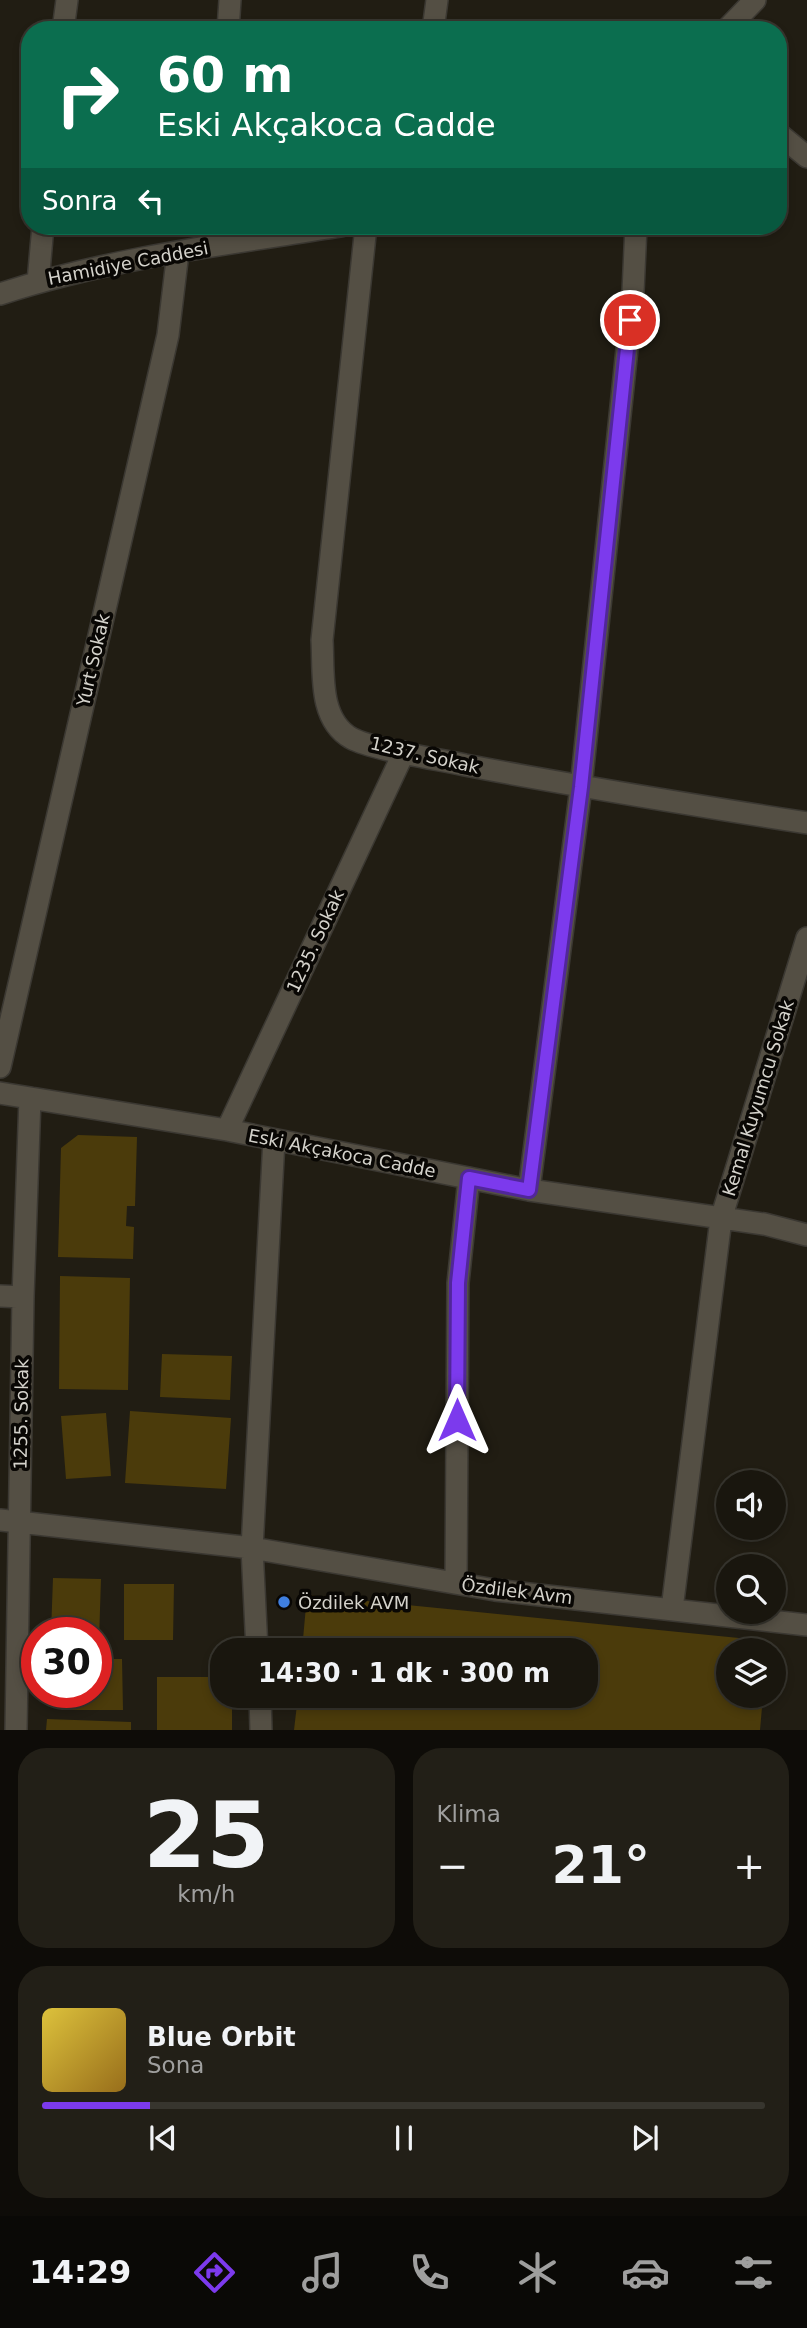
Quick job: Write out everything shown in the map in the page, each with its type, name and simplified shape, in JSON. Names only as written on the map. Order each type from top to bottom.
[{"type":"street","points":[[65,21],[66,0]]},
{"type":"street","points":[[229,21],[230,0]]},
{"type":"street","points":[[434,21],[438,0]]},
{"type":"street","points":[[735,21],[755,0]]},
{"type":"street","points":[[787,140],[807,156]]},
{"type":"street","points":[[37,282],[42,235]]},
{"type":"street","name":"1237. Sokak","points":[[365,235],[322,640],[325,700],[336,723],[351,738],[404,752],[581,787],[807,824]]},
{"type":"street","points":[[529,1190],[581,787],[633,292],[636,235]]},
{"type":"street","name":"Hamidiye Caddesi","points":[[0,294],[37,282],[178,252],[212,236]]},
{"type":"street","name":"Yurt Sokak","points":[[0,1067],[168,335],[178,252]]},
{"type":"street","name":"1235. Sokak","points":[[227,1130],[404,752]]},
{"type":"street","name":"Kemal Kuyumcu Sokak","points":[[673,1609],[721,1219],[804,959],[807,938]]},
{"type":"street","name":"Eski Akçakoca Cadde","points":[[0,1093],[227,1130],[529,1190],[764,1224],[807,1235]]},
{"type":"street","name":"1255. Sokak","points":[[16,1730],[10,1521],[23,1297],[30,1098]]},
{"type":"street","points":[[256,1638],[252,1548],[274,1140]]},
{"type":"street","points":[[456,1583],[458,1283],[469,1178]]},
{"type":"street","points":[[0,1296],[23,1297]]},
{"type":"street","name":"Özdilek Avm","points":[[10,1521],[252,1548],[456,1583],[807,1625]]},
{"type":"street","points":[[260,1708],[261,1730]]},
{"type":"building","points":[[78,1135],[137,1137],[135,1206],[127,1206],[126,1226],[134,1227],[133,1259],[58,1257],[61,1148]]},
{"type":"building","points":[[60,1276],[130,1278],[128,1390],[59,1389]]},
{"type":"building","points":[[162,1354],[232,1356],[230,1400],[160,1397]]},
{"type":"building","points":[[130,1411],[231,1418],[226,1489],[125,1483]]},
{"type":"building","points":[[106,1413],[111,1476],[66,1479],[61,1416]]},
{"type":"building","points":[[53,1578],[101,1579],[100,1617],[52,1617]]},
{"type":"building","points":[[124,1584],[174,1584],[173,1640],[124,1640]]},
{"type":"building","points":[[307,1595],[739,1638],[716,1638],[716,1708],[762,1708],[760,1730],[294,1730],[297,1708],[598,1708],[598,1638],[303,1638]]},
{"type":"building","points":[[112,1659],[122,1659],[123,1710],[66,1710],[112,1708]]},
{"type":"building","points":[[157,1677],[210,1677],[210,1708],[232,1708],[232,1730],[157,1730]]},
{"type":"building","points":[[47,1719],[131,1722],[131,1730],[46,1730]]},
{"type":"place","name":"Özdilek AVM","points":[[284,1602]]},
{"type":"route","points":[[457,1420],[458,1283],[469,1178],[529,1190],[581,787],[630,320]]}]
